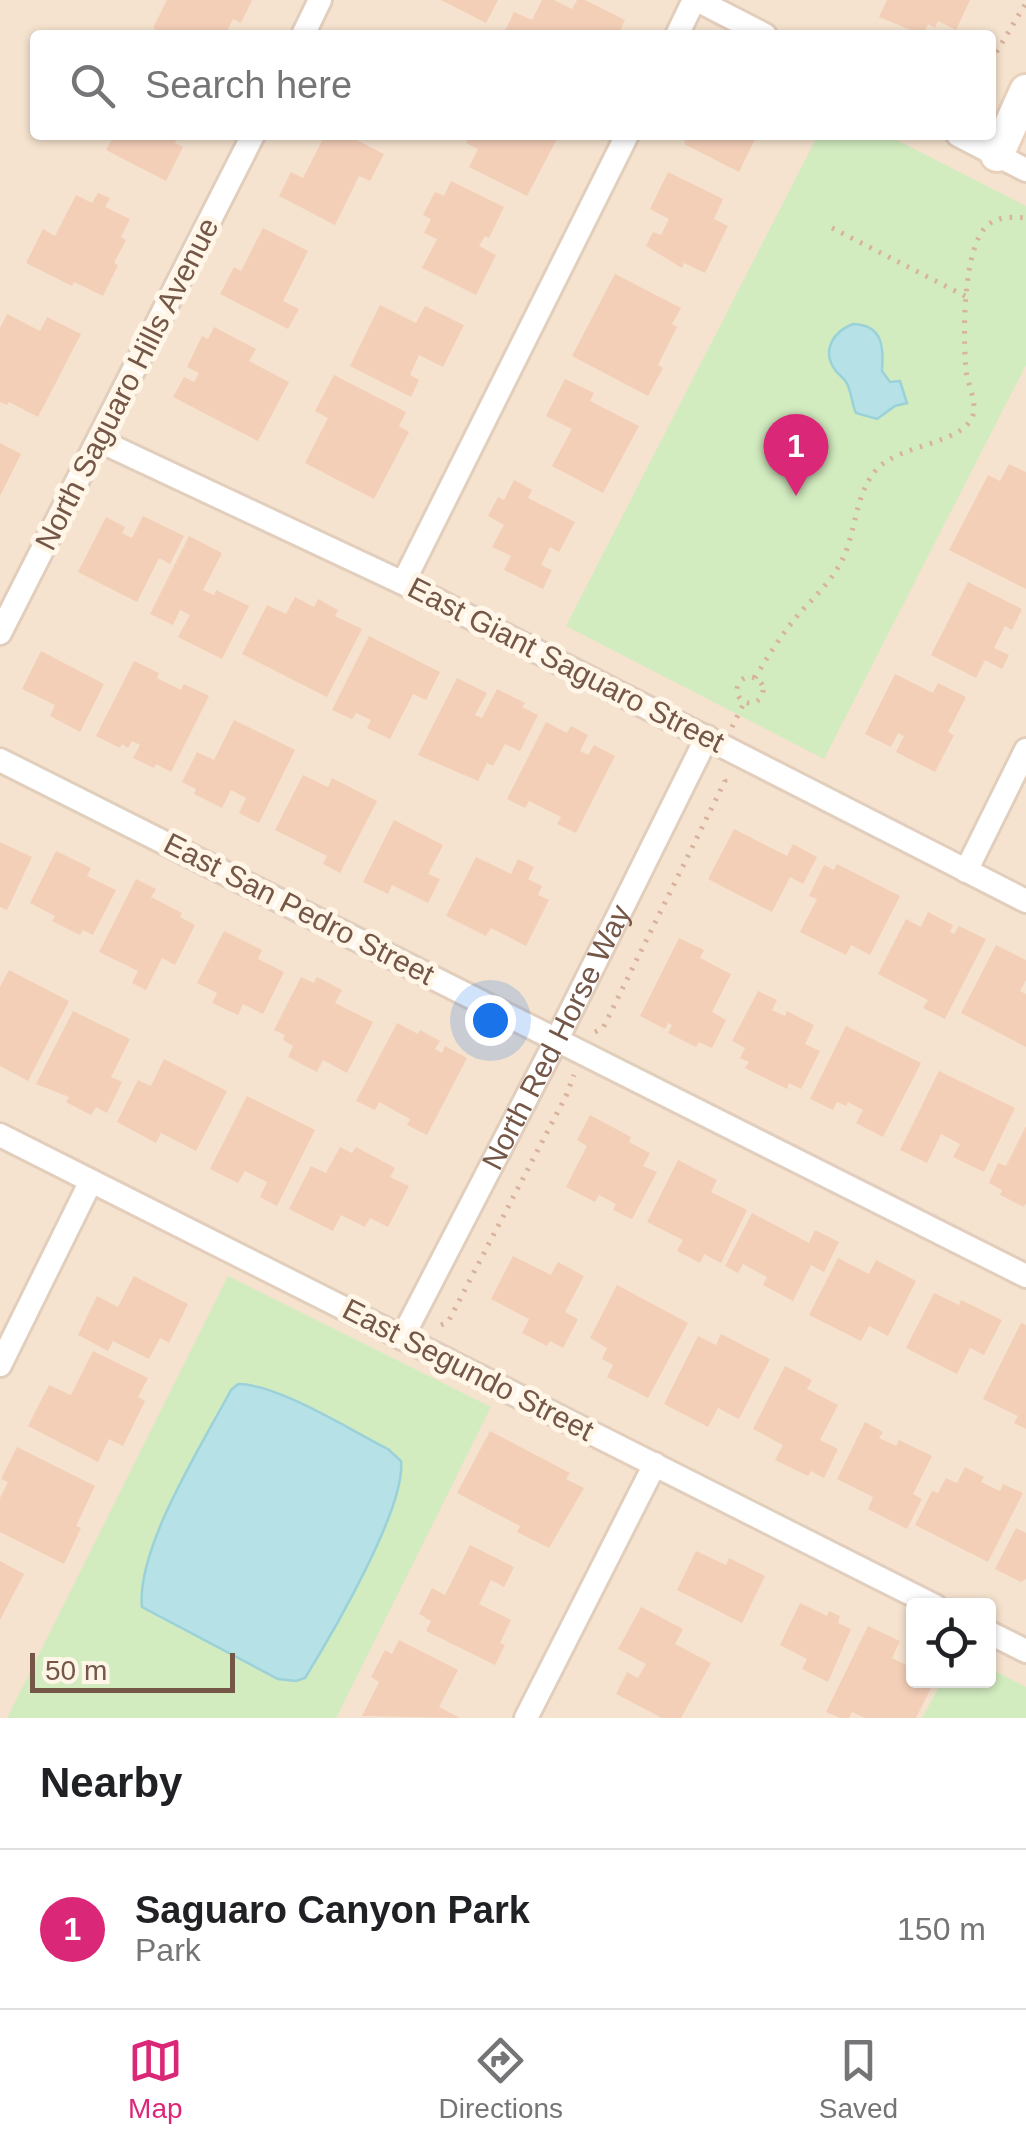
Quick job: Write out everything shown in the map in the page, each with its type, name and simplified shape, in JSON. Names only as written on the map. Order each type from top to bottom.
[{"type":"street","points":[[305,30],[320,0]]},
{"type":"street","points":[[680,30],[696,0],[755,30]]},
{"type":"street","points":[[968,140],[1012,163],[1026,91]]},
{"type":"street","name":"North Saguaro Hills Avenue","points":[[0,634],[250,140]]},
{"type":"street","points":[[404,582],[625,140]]},
{"type":"street","name":"East Giant Saguaro Street","points":[[100,441],[404,582],[1026,901]]},
{"type":"street","name":"North Red Horse Way","points":[[402,1338],[707,737]]},
{"type":"street","points":[[966,871],[1026,750]]},
{"type":"street","name":"East San Pedro Street","points":[[0,760],[1026,1276]]},
{"type":"street","name":"East Segundo Street","points":[[0,1135],[920,1598]]},
{"type":"street","points":[[0,1365],[91,1181]]},
{"type":"street","points":[[526,1718],[655,1464]]},
{"type":"street","points":[[996,1636],[1026,1651]]},
{"type":"path","points":[[996,53],[1026,4]]},
{"type":"path","points":[[755,678],[782,635],[841,562],[865,485],[878,468],[926,442],[952,437],[972,419],[974,406],[966,366],[967,297],[973,248],[990,223],[1002,218],[1026,218]]},
{"type":"path","points":[[832,228],[967,297]]},
{"type":"path","points":[[741,680],[761,681],[762,698],[744,702],[738,687],[741,680]]},
{"type":"path","points":[[731,730],[744,702]]},
{"type":"path","points":[[595,1032],[603,1028],[725,781],[723,776]]},
{"type":"path","points":[[440,1324],[448,1322],[574,1075]]},
{"type":"shaded area","points":[[0,0],[1026,0],[1026,1718],[0,1718]]},
{"type":"green space","points":[[815,140],[897,140],[1026,206],[1026,365],[824,759],[566,626]]},
{"type":"green space","points":[[228,1276],[491,1407],[336,1718],[7,1718]]},
{"type":"green space","points":[[996,1672],[1026,1687],[1026,1718],[922,1718],[938,1688],[996,1688]]},
{"type":"water","points":[[853,324],[876,333],[882,346],[882,371],[890,382],[900,381],[907,403],[877,419],[856,413],[848,386],[831,363],[832,342],[840,331]]},
{"type":"water","points":[[238,1384],[273,1391],[293,1400],[388,1449],[401,1461],[392,1509],[365,1571],[305,1678],[296,1681],[278,1679],[142,1607],[149,1556],[160,1526],[204,1438]]},
{"type":"building","points":[[167,0],[252,0],[241,23],[233,19],[228,30],[153,28]]},
{"type":"building","points":[[441,0],[498,0],[486,23]]},
{"type":"building","points":[[542,0],[554,0],[572,9],[577,0],[585,0],[625,20],[620,30],[505,30],[514,12],[532,20]]},
{"type":"building","points":[[887,0],[970,0],[956,30],[938,21],[935,28],[928,24],[925,30],[911,30],[879,17]]},
{"type":"building","points":[[111,140],[176,140],[175,143],[183,147],[166,181],[106,150]]},
{"type":"building","points":[[322,140],[357,140],[384,154],[370,181],[359,176],[335,225],[279,196],[291,172],[303,178]]},
{"type":"building","points":[[556,140],[527,196],[469,167],[478,149],[466,143]]},
{"type":"building","points":[[686,140],[755,140],[739,172],[684,144]]},
{"type":"building","points":[[668,172],[723,199],[714,219],[728,226],[705,273],[684,263],[682,268],[646,246],[653,232],[661,235],[669,219],[650,209]]},
{"type":"building","points":[[451,181],[504,207],[489,238],[485,236],[479,246],[496,255],[476,295],[422,268],[437,239],[424,233],[431,219],[423,215],[435,192],[444,196]]},
{"type":"building","points":[[98,193],[110,198],[105,207],[130,219],[121,237],[126,240],[114,263],[118,265],[103,296],[74,282],[72,286],[26,263],[43,229],[55,236],[76,195],[92,203]]},
{"type":"building","points":[[263,228],[308,251],[283,301],[299,309],[288,329],[220,294],[234,267],[241,271]]},
{"type":"building","points":[[615,274],[681,308],[672,324],[677,327],[658,365],[663,368],[648,396],[572,356]]},
{"type":"building","points":[[380,305],[416,323],[425,306],[464,325],[443,367],[419,355],[410,375],[419,380],[411,397],[350,366]]},
{"type":"building","points":[[7,314],[40,331],[47,317],[81,334],[38,417],[9,402],[0,402],[0,328]]},
{"type":"building","points":[[214,327],[256,349],[249,361],[289,382],[258,441],[173,397],[184,377],[194,382],[199,373],[187,367],[202,336],[208,339]]},
{"type":"building","points":[[334,375],[406,412],[399,426],[409,432],[374,499],[305,463],[328,418],[315,411]]},
{"type":"building","points":[[565,379],[594,393],[590,401],[639,426],[603,493],[552,466],[572,429],[546,416]]},
{"type":"building","points":[[0,443],[21,454],[0,496]]},
{"type":"building","points":[[1009,464],[1026,472],[1026,589],[949,550],[988,475],[1000,481]]},
{"type":"building","points":[[514,480],[532,490],[528,498],[575,522],[559,552],[550,547],[541,565],[552,570],[543,589],[504,570],[511,556],[492,547],[504,525],[488,516],[498,497],[504,500]]},
{"type":"building","points":[[143,516],[184,536],[170,564],[159,558],[137,602],[78,572],[106,517],[125,527],[122,533],[132,538]]},
{"type":"building","points":[[189,536],[222,553],[203,590],[214,595],[216,590],[249,606],[222,659],[178,637],[190,615],[180,610],[173,625],[150,614]]},
{"type":"building","points":[[968,582],[1022,609],[1012,630],[1005,626],[994,648],[1009,655],[1002,669],[985,660],[976,678],[931,655]]},
{"type":"building","points":[[295,597],[314,607],[318,599],[338,610],[335,616],[362,629],[327,697],[242,654],[267,605],[286,614]]},
{"type":"building","points":[[369,636],[440,672],[426,700],[413,694],[390,739],[367,728],[371,720],[356,713],[352,719],[332,710]]},
{"type":"building","points":[[41,651],[104,684],[80,732],[50,716],[55,705],[22,689]]},
{"type":"building","points":[[134,661],[181,690],[184,684],[209,696],[171,772],[133,758],[140,745],[132,741],[128,748],[122,744],[120,748],[96,736]]},
{"type":"building","points":[[895,674],[933,693],[938,683],[966,697],[948,732],[954,735],[935,772],[896,752],[904,736],[898,733],[891,747],[865,734]]},
{"type":"building","points":[[457,678],[487,693],[475,715],[482,718],[497,689],[525,703],[522,707],[538,715],[520,751],[505,744],[493,766],[487,763],[478,781],[418,755]]},
{"type":"building","points":[[234,720],[295,750],[259,823],[239,813],[246,798],[231,790],[222,808],[194,794],[196,789],[182,782],[197,752],[214,760]]},
{"type":"building","points":[[546,722],[567,733],[571,726],[588,735],[580,751],[588,755],[594,745],[615,756],[576,833],[557,824],[561,817],[529,801],[525,808],[507,799]]},
{"type":"building","points":[[303,775],[328,787],[332,778],[377,801],[340,873],[323,864],[327,856],[275,830]]},
{"type":"building","points":[[394,820],[443,845],[428,874],[440,879],[428,903],[392,885],[388,894],[363,882]]},
{"type":"building","points":[[734,829],[787,856],[793,844],[817,857],[803,884],[790,877],[772,912],[708,879]]},
{"type":"building","points":[[0,842],[32,857],[7,910],[0,907]]},
{"type":"building","points":[[56,851],[91,868],[87,876],[116,890],[93,935],[83,930],[80,935],[52,921],[55,916],[30,903]]},
{"type":"building","points":[[476,857],[511,874],[518,859],[534,867],[528,879],[542,886],[538,895],[549,900],[526,946],[491,928],[486,936],[446,916]]},
{"type":"building","points":[[837,864],[900,896],[870,955],[851,945],[846,955],[800,932],[817,899],[809,896],[824,865],[834,870]]},
{"type":"building","points":[[136,879],[156,889],[151,897],[182,913],[180,917],[195,925],[175,965],[162,958],[146,990],[132,983],[138,971],[99,952]]},
{"type":"building","points":[[928,912],[953,925],[950,932],[954,934],[959,926],[986,939],[945,1019],[923,1008],[928,1000],[878,974],[906,919],[921,927]]},
{"type":"building","points":[[224,931],[262,950],[258,959],[284,972],[263,1014],[243,1004],[238,1015],[212,1003],[217,993],[197,983]]},
{"type":"building","points":[[679,938],[704,950],[700,958],[731,974],[712,1012],[726,1020],[712,1048],[699,1042],[696,1047],[668,1033],[672,1025],[668,1023],[665,1029],[640,1016]]},
{"type":"building","points":[[996,945],[1026,960],[1026,980],[1020,991],[1026,994],[1026,1047],[961,1013]]},
{"type":"building","points":[[9,970],[69,1001],[28,1081],[0,1066],[0,987]]},
{"type":"building","points":[[301,977],[314,983],[317,977],[342,990],[335,1003],[373,1022],[347,1073],[323,1060],[317,1072],[288,1057],[293,1046],[283,1040],[285,1035],[274,1030]]},
{"type":"building","points":[[758,991],[777,1000],[772,1010],[785,1016],[787,1011],[814,1025],[805,1044],[820,1051],[801,1089],[789,1083],[787,1089],[745,1068],[749,1062],[740,1058],[745,1048],[732,1041]]},
{"type":"building","points":[[73,1011],[130,1039],[111,1077],[122,1082],[107,1113],[96,1107],[91,1115],[66,1102],[69,1097],[36,1084]]},
{"type":"building","points":[[397,1023],[440,1041],[435,1049],[442,1053],[445,1046],[467,1058],[427,1135],[407,1125],[410,1119],[379,1102],[375,1110],[356,1101]]},
{"type":"building","points":[[846,1026],[921,1063],[883,1137],[856,1123],[863,1110],[848,1102],[846,1106],[837,1102],[833,1110],[810,1099]]},
{"type":"building","points":[[164,1059],[227,1091],[196,1151],[161,1133],[156,1143],[117,1122],[138,1080],[151,1086]]},
{"type":"building","points":[[939,1071],[1015,1108],[984,1172],[953,1157],[960,1144],[941,1134],[927,1163],[900,1150]]},
{"type":"building","points":[[247,1096],[315,1130],[277,1206],[260,1197],[267,1182],[245,1171],[238,1183],[210,1169]]},
{"type":"building","points":[[590,1115],[631,1137],[629,1142],[650,1153],[643,1166],[657,1172],[632,1219],[613,1210],[616,1204],[599,1195],[595,1202],[566,1187],[587,1146],[577,1140]]},
{"type":"building","points":[[1026,1126],[1024,1207],[1000,1195],[1002,1190],[989,1183],[998,1163],[1006,1166]]},
{"type":"building","points":[[340,1147],[352,1153],[356,1147],[395,1168],[390,1177],[409,1186],[388,1227],[370,1218],[365,1227],[341,1215],[333,1231],[289,1209],[311,1166],[326,1173]]},
{"type":"building","points":[[678,1160],[717,1180],[711,1192],[747,1210],[721,1263],[704,1254],[700,1263],[677,1251],[683,1240],[647,1222]]},
{"type":"building","points":[[752,1213],[809,1243],[815,1230],[839,1242],[824,1272],[811,1265],[793,1301],[763,1285],[767,1277],[743,1264],[738,1273],[725,1266]]},
{"type":"building","points":[[513,1256],[551,1275],[558,1262],[584,1276],[565,1312],[578,1319],[563,1348],[550,1341],[547,1346],[522,1333],[529,1319],[491,1299]]},
{"type":"building","points":[[838,1258],[869,1274],[876,1260],[916,1281],[888,1336],[869,1326],[861,1341],[809,1315]]},
{"type":"building","points":[[134,1276],[188,1304],[169,1343],[160,1338],[149,1359],[113,1341],[108,1351],[78,1335],[97,1296],[118,1307]]},
{"type":"building","points":[[617,1285],[688,1323],[648,1398],[607,1377],[613,1365],[602,1359],[607,1348],[590,1338]]},
{"type":"building","points":[[934,1293],[959,1305],[961,1300],[1002,1320],[984,1355],[970,1348],[957,1374],[906,1348]]},
{"type":"building","points":[[1021,1323],[1026,1325],[1026,1429],[1014,1423],[1018,1416],[983,1399]]},
{"type":"building","points":[[721,1334],[770,1359],[739,1419],[718,1408],[708,1427],[664,1404],[698,1336],[716,1345]]},
{"type":"building","points":[[93,1351],[148,1378],[138,1397],[145,1401],[123,1446],[109,1439],[98,1462],[28,1426],[49,1385],[71,1395]]},
{"type":"building","points":[[785,1366],[812,1380],[807,1389],[838,1405],[820,1440],[838,1449],[824,1478],[811,1471],[808,1476],[775,1460],[783,1445],[753,1429]]},
{"type":"building","points":[[865,1422],[883,1432],[879,1438],[896,1446],[899,1440],[932,1456],[913,1494],[922,1499],[907,1529],[868,1509],[873,1497],[837,1479]]},
{"type":"building","points":[[490,1431],[570,1473],[566,1479],[584,1488],[549,1548],[517,1532],[520,1526],[457,1493]]},
{"type":"building","points":[[17,1447],[95,1486],[64,1564],[0,1532],[0,1498],[8,1482],[1,1479]]},
{"type":"building","points":[[965,1467],[984,1477],[981,1482],[1000,1491],[1003,1484],[1023,1493],[988,1562],[915,1525],[932,1491],[938,1493],[946,1478],[957,1483]]},
{"type":"building","points":[[1016,1528],[1026,1533],[1026,1579],[1021,1582],[995,1569]]},
{"type":"building","points":[[470,1545],[514,1567],[504,1587],[491,1580],[479,1604],[511,1620],[495,1665],[426,1631],[431,1621],[419,1614],[432,1588],[445,1595]]},
{"type":"building","points":[[696,1551],[726,1565],[729,1558],[765,1576],[742,1623],[677,1590]]},
{"type":"building","points":[[0,1561],[24,1574],[0,1620]]},
{"type":"building","points":[[800,1603],[827,1616],[829,1611],[840,1616],[838,1623],[851,1629],[828,1682],[802,1669],[807,1659],[780,1645]]},
{"type":"building","points":[[641,1607],[683,1629],[675,1644],[711,1663],[681,1718],[662,1718],[616,1694],[627,1672],[638,1678],[646,1664],[618,1649]]},
{"type":"building","points":[[868,1626],[900,1641],[892,1658],[906,1665],[906,1688],[931,1688],[916,1718],[865,1718],[852,1712],[849,1718],[840,1718],[826,1712]]},
{"type":"building","points":[[399,1640],[458,1670],[439,1707],[460,1718],[362,1716],[379,1682],[371,1677],[385,1650],[392,1654]]},
{"type":"place","name":"Saguaro Canyon Park","points":[[796,496]]}]
